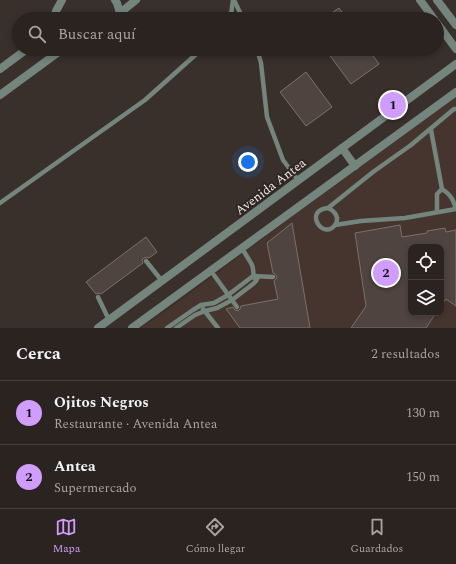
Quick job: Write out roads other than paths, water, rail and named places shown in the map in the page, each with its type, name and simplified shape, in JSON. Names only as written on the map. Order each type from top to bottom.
[{"type":"street","points":[[56,12],[62,0]]},
{"type":"street","points":[[115,0],[118,12]]},
{"type":"street","points":[[122,12],[126,7],[136,0]]},
{"type":"street","points":[[420,0],[429,12]]},
{"type":"street","points":[[437,0],[456,25]]},
{"type":"street","points":[[444,33],[456,49]]},
{"type":"street","points":[[0,69],[18,56]]},
{"type":"street","points":[[0,96],[53,56]]},
{"type":"street","name":"Avenida Antea","points":[[98,328],[456,64]]},
{"type":"street","points":[[132,328],[456,92]]},
{"type":"street","points":[[342,148],[355,166]]},
{"type":"lane","points":[[232,12],[234,0]]},
{"type":"lane","points":[[234,0],[240,12]]},
{"type":"lane","points":[[0,203],[145,100],[194,56]]},
{"type":"lane","points":[[259,56],[267,117],[283,160],[298,180]]},
{"type":"lane","points":[[431,130],[442,188],[448,192],[453,199],[456,209],[405,218],[382,219],[335,225],[328,229],[323,229],[317,223],[317,214],[323,208],[328,208],[373,172],[431,130],[454,109],[456,109]]},
{"type":"lane","points":[[437,212],[437,194],[442,188]]},
{"type":"lane","points":[[328,208],[335,212],[337,216],[335,225]]},
{"type":"lane","points":[[242,248],[252,266],[256,278]]},
{"type":"lane","points":[[146,260],[162,281]]},
{"type":"lane","points":[[211,271],[237,307]]},
{"type":"lane","points":[[167,328],[193,310],[228,295],[256,278],[274,277]]},
{"type":"lane","points":[[176,328],[195,315],[217,308],[232,300],[256,278]]},
{"type":"lane","points":[[98,296],[110,320]]},
{"type":"lane","points":[[201,306],[218,328]]},
{"type":"place","name":"Ojitos Negros","points":[[393,105]]},
{"type":"place","name":"Antea","points":[[386,273]]}]
